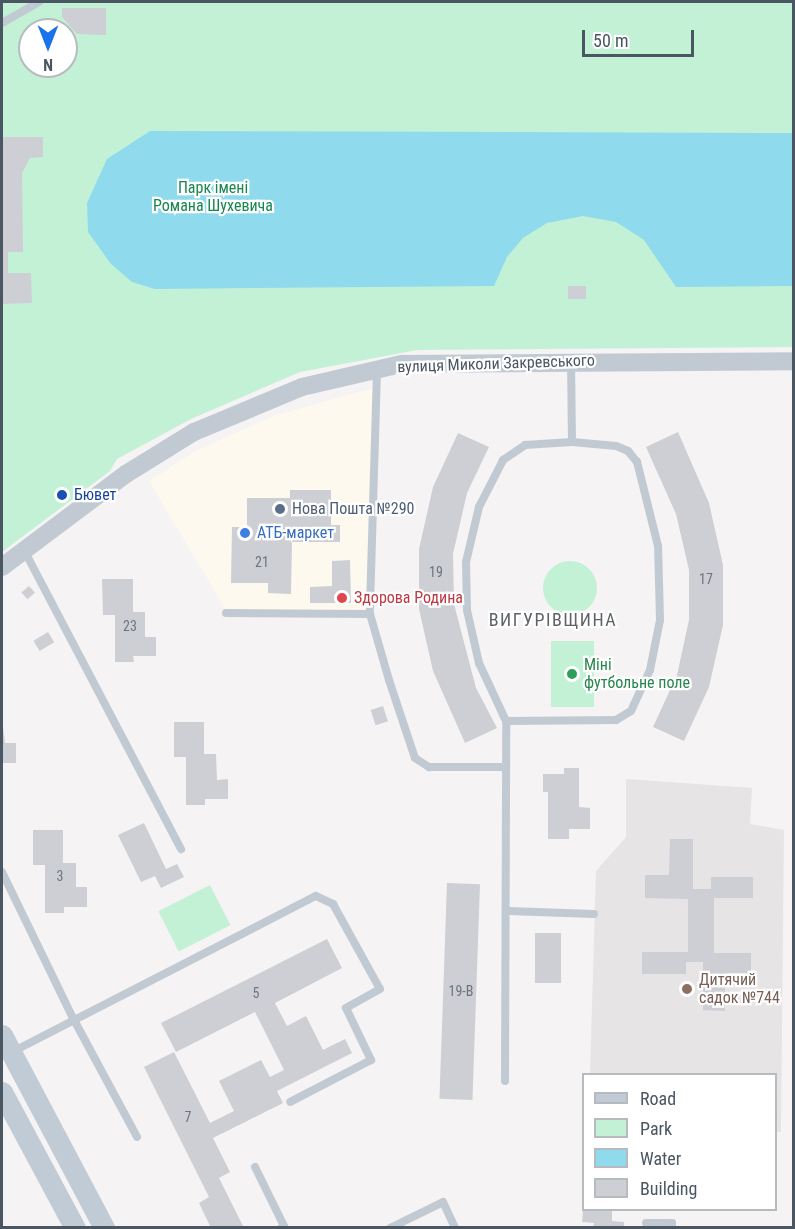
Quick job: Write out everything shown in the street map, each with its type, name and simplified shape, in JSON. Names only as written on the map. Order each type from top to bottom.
[{"type":"main road","points":[[6,1044],[104,1227]]},
{"type":"main road","points":[[2,1092],[75,1227]]},
{"type":"street","name":"вулиця Миколи Закревського","points":[[2,567],[126,474],[194,432],[302,387],[402,364],[794,361]]},
{"type":"lane","points":[[2,23],[39,2]]},
{"type":"lane","points":[[570,361],[572,442]]},
{"type":"lane","points":[[377,369],[370,614],[416,758],[429,766],[506,766]]},
{"type":"lane","points":[[505,1081],[506,722],[479,663],[467,610],[468,551],[478,507],[503,460],[525,445],[572,442],[616,446],[628,451],[637,462],[658,546],[660,620],[650,670],[631,711],[615,720],[506,722]]},
{"type":"lane","points":[[24,550],[181,849]]},
{"type":"lane","points":[[226,613],[370,614]]},
{"type":"lane","points":[[2,872],[73,1018],[137,1137]]},
{"type":"lane","points":[[6,1044],[73,1018],[308,897],[326,899],[333,904],[380,989],[346,1008],[371,1060],[290,1102]]},
{"type":"lane","points":[[507,911],[594,914]]},
{"type":"lane","points":[[255,1167],[284,1226],[281,1227]]},
{"type":"lane","points":[[390,1227],[443,1202],[455,1227]]},
{"type":"lane","points":[[646,1223],[672,1223],[672,1227]]},
{"type":"shaded area","points":[[374,388],[369,613],[227,611],[149,481],[197,450],[276,415]]},
{"type":"shaded area","name":"Дитячий садок №744","points":[[626,779],[752,788],[750,824],[784,830],[781,1132],[777,1132],[777,1073],[590,1073],[596,871],[626,837]]},
{"type":"green space","name":"Парк імені Романа Шухевича","points":[[2,2],[793,2],[793,347],[417,350],[300,372],[191,419],[117,459],[110,471],[2,552]]},
{"type":"green space","points":[[565,561],[575,561],[589,569],[595,578],[597,588],[595,598],[589,607],[575,615],[565,615],[548,603],[543,593],[543,583],[555,566]]},
{"type":"green space","name":"Міні футбольне поле","points":[[551,641],[594,641],[594,707],[551,707]]},
{"type":"green space","points":[[210,885],[230,925],[179,951],[158,911]]},
{"type":"water","points":[[150,131],[793,133],[793,286],[676,287],[644,240],[616,222],[583,216],[547,223],[523,238],[507,257],[494,286],[155,289],[132,282],[111,264],[88,232],[87,203],[107,159]]},
{"type":"building","points":[[62,8],[106,8],[106,35],[78,34],[78,18],[62,17]]},
{"type":"building","points":[[2,137],[43,137],[43,157],[30,158],[22,173],[23,252],[8,252],[8,273],[31,273],[32,303],[2,304]]},
{"type":"building","points":[[568,286],[586,286],[586,299],[568,299]]},
{"type":"building","points":[[678,432],[709,503],[723,565],[723,625],[709,687],[684,741],[653,727],[677,675],[689,620],[689,570],[676,514],[646,447]]},
{"type":"building","points":[[458,433],[489,447],[467,493],[453,554],[454,604],[476,688],[497,728],[465,743],[433,671],[419,609],[419,549],[433,487]]},
{"type":"building","points":[[290,490],[331,490],[331,525],[340,525],[340,542],[292,542],[291,594],[268,593],[268,583],[231,583],[232,527],[247,527],[247,498],[290,498]]},
{"type":"building","points":[[350,560],[351,603],[310,603],[310,587],[332,586],[332,561]]},
{"type":"building","points":[[102,579],[133,579],[133,612],[145,612],[145,637],[156,637],[156,656],[133,656],[134,662],[115,662],[115,615],[103,615]]},
{"type":"building","points":[[29,586],[35,593],[27,599],[21,593]]},
{"type":"building","points":[[48,632],[54,642],[40,651],[33,641]]},
{"type":"building","points":[[383,706],[388,721],[376,725],[371,710]]},
{"type":"building","points":[[2,719],[5,743],[16,743],[16,763],[2,763]]},
{"type":"building","points":[[174,722],[204,722],[204,754],[216,754],[217,780],[228,779],[228,799],[205,799],[205,805],[186,805],[186,757],[174,757]]},
{"type":"building","points":[[564,768],[579,768],[579,807],[590,808],[590,829],[569,829],[569,839],[548,839],[548,792],[543,792],[543,774],[564,774]]},
{"type":"building","points":[[144,823],[166,869],[177,864],[184,877],[161,888],[155,876],[141,882],[118,835]]},
{"type":"building","points":[[33,830],[63,830],[63,863],[76,863],[76,887],[87,887],[87,907],[64,907],[64,913],[45,913],[45,865],[33,865]]},
{"type":"building","points":[[670,839],[693,839],[693,889],[711,889],[711,877],[753,877],[753,898],[714,898],[714,953],[751,953],[751,973],[725,973],[725,1011],[703,1010],[703,962],[686,962],[686,974],[642,974],[642,952],[688,952],[688,899],[645,898],[645,875],[669,875]]},
{"type":"building","points":[[447,883],[480,884],[472,1100],[439,1099]]},
{"type":"building","points":[[535,933],[561,933],[561,983],[535,983]]},
{"type":"building","points":[[327,939],[342,968],[275,1003],[287,1026],[306,1016],[323,1050],[345,1039],[352,1053],[277,1091],[283,1103],[213,1138],[230,1172],[219,1178],[243,1226],[211,1228],[199,1203],[209,1197],[144,1067],[174,1052],[210,1123],[234,1111],[219,1081],[261,1060],[270,1077],[284,1070],[255,1012],[176,1052],[161,1023]]},
{"type":"building","points":[[583,1211],[612,1211],[612,1221],[624,1222],[624,1228],[593,1228],[594,1223],[582,1222]]},
{"type":"place","name":"Бювет","points":[[62,495]]},
{"type":"place","name":"Нова Пошта №290","points":[[280,509]]},
{"type":"place","name":"АТБ-маркет","points":[[245,533]]},
{"type":"place","name":"Здорова Родина","points":[[342,598]]},
{"type":"place","name":"Міні футбольне поле","points":[[572,674]]},
{"type":"place","name":"Дитячий садок №744","points":[[687,989]]},
{"type":"district","name":"ВИГУРІВЩИНА","points":[[553,620]]}]
